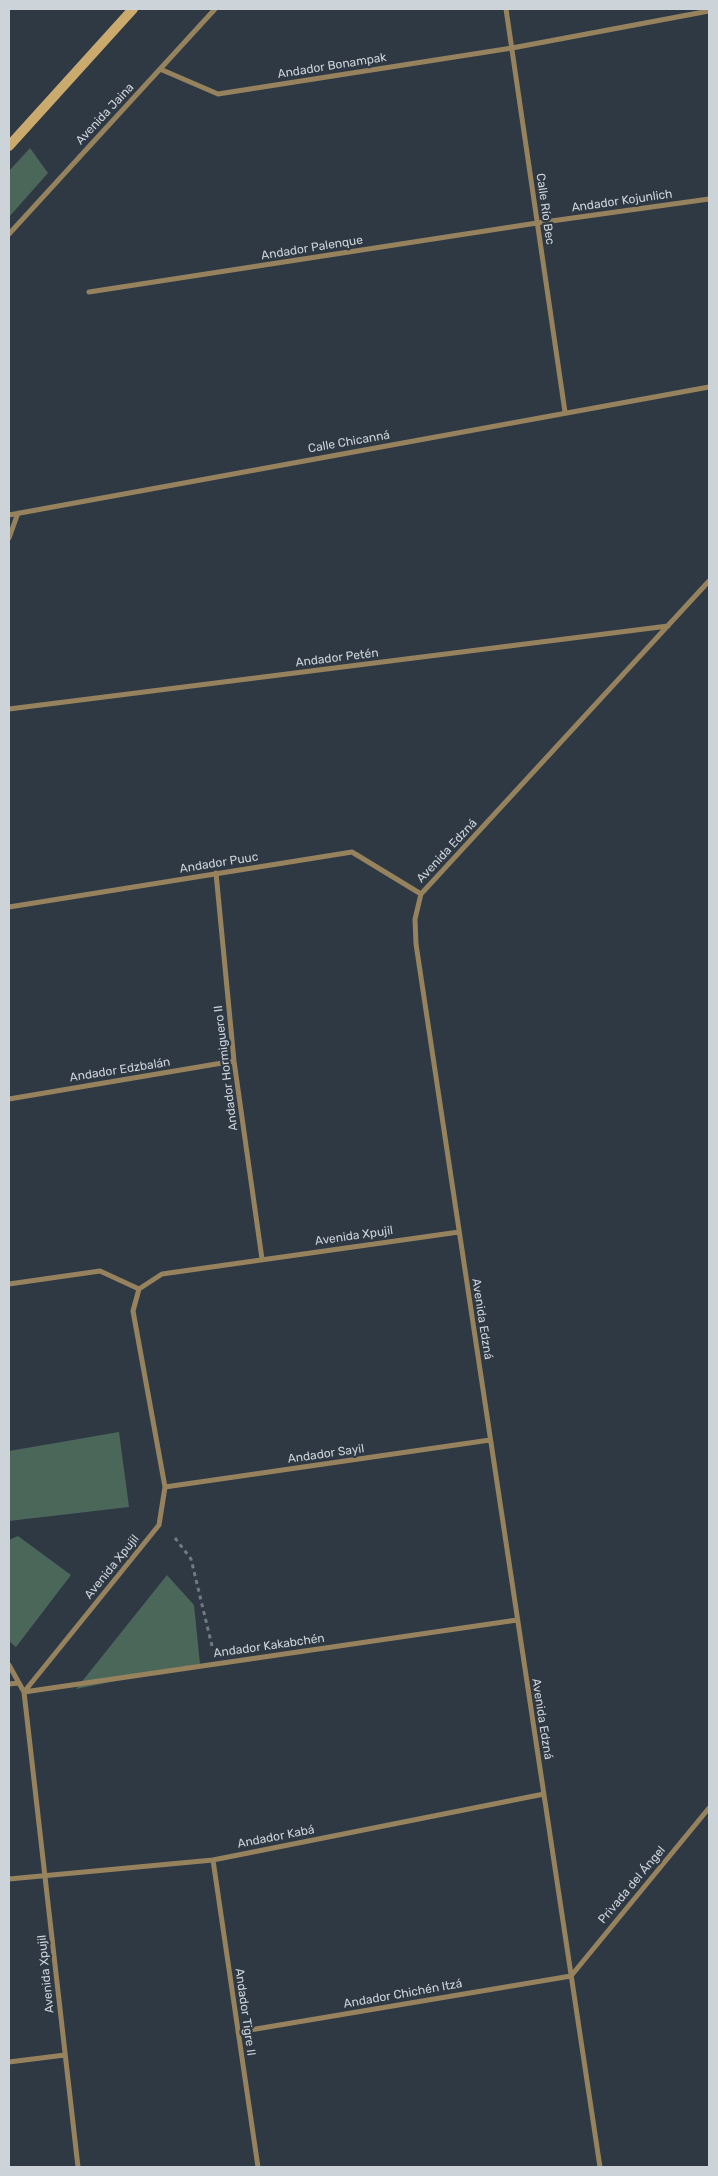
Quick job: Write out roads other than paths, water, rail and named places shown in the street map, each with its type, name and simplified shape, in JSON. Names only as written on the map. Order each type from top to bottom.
[{"type":"main road","points":[[9,146],[133,9]]},
{"type":"street","name":"Avenida Jaina","points":[[9,234],[215,9]]},
{"type":"street","name":"Calle Río Bec","points":[[506,9],[565,412]]},
{"type":"street","name":"Andador Bonampak","points":[[160,69],[218,94],[512,48],[709,11]]},
{"type":"street","name":"Andador Kojunlich","points":[[537,223],[709,199]]},
{"type":"street","name":"Andador Palenque","points":[[89,292],[537,223]]},
{"type":"street","name":"Calle Chicanná","points":[[9,515],[709,387]]},
{"type":"street","points":[[9,538],[18,513]]},
{"type":"street","name":"Avenida Edzná","points":[[600,2167],[416,944],[415,919],[421,894],[709,581]]},
{"type":"street","name":"Andador Petén","points":[[9,709],[668,626]]},
{"type":"street","name":"Andador Puuc","points":[[9,907],[352,852],[421,894]]},
{"type":"street","name":"Andador Hormiguero II","points":[[216,873],[234,1062],[262,1259]]},
{"type":"street","name":"Andador Edzbalán","points":[[9,1099],[234,1062]]},
{"type":"street","name":"Avenida Xpujil","points":[[78,2167],[24,1692],[159,1525],[165,1488],[133,1311],[138,1289],[162,1274],[459,1232]]},
{"type":"street","points":[[9,1284],[100,1271],[138,1289]]},
{"type":"street","name":"Andador Sayil","points":[[165,1488],[490,1440]]},
{"type":"street","name":"Andador Kakabchén","points":[[24,1692],[517,1620]]},
{"type":"street","points":[[9,1665],[24,1692]]},
{"type":"street","points":[[9,1684],[19,1683]]},
{"type":"street","name":"Andador Kabá","points":[[9,1879],[213,1860],[544,1794]]},
{"type":"street","name":"Privada del Ángel","points":[[571,1976],[709,1808]]},
{"type":"street","name":"Andador Tigre II","points":[[213,1860],[258,2167]]},
{"type":"street","name":"Andador Chichén Itzá","points":[[238,2032],[571,1976]]},
{"type":"street","points":[[9,2062],[65,2055]]}]
